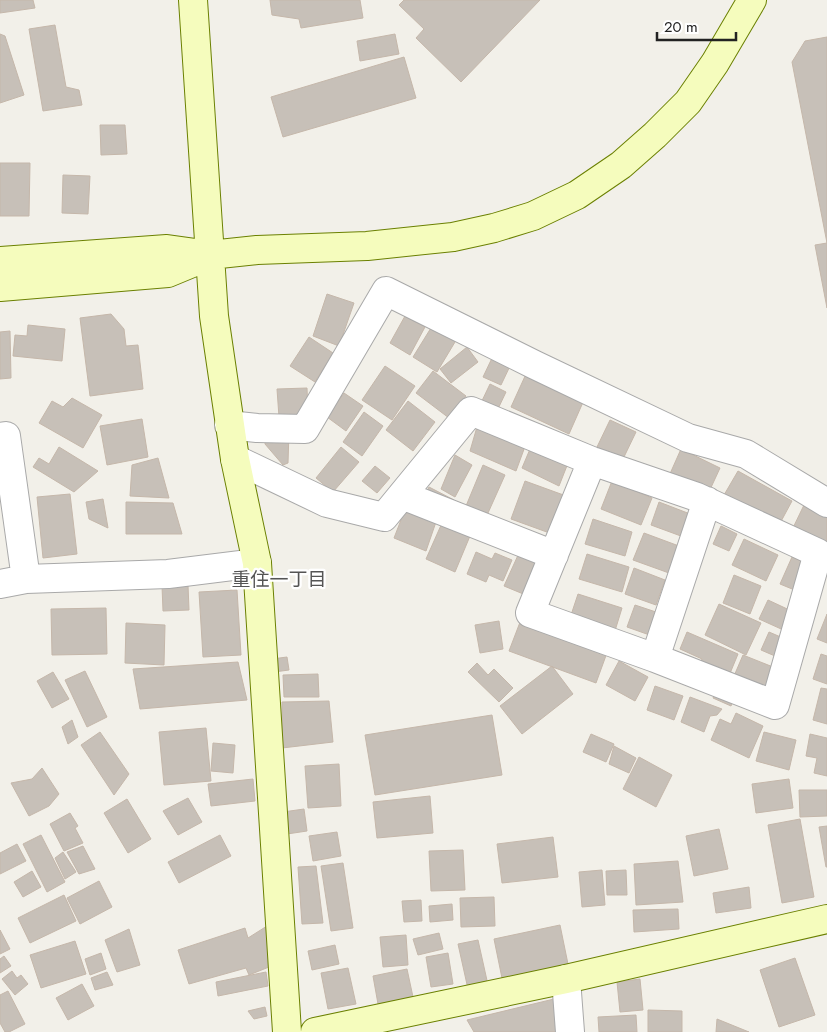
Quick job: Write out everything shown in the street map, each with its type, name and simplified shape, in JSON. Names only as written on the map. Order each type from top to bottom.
[{"type":"street","points":[[193,0],[214,316],[235,460],[257,563],[286,1032]]},
{"type":"street","points":[[0,261],[167,249],[210,255],[258,250],[350,248],[453,237],[494,228],[533,216],[577,196],[621,165],[655,135],[688,102],[752,0]]},
{"type":"street","points":[[0,287],[168,273],[210,255]]},
{"type":"street","points":[[229,425],[257,428],[305,429],[386,291],[688,438],[746,454],[827,503]]},
{"type":"street","points":[[235,460],[328,503],[384,518],[471,410],[592,461],[707,501],[818,553],[775,705],[655,658],[530,613],[592,461]]},
{"type":"street","points":[[0,437],[6,436],[13,581],[168,574],[257,563]]},
{"type":"street","points":[[402,495],[554,555]]},
{"type":"street","points":[[655,658],[707,501]]},
{"type":"street","points":[[315,1032],[566,979],[827,919]]},
{"type":"street","points":[[566,979],[570,1032]]},
{"type":"building","points":[[0,0],[33,0],[35,8],[0,13]]},
{"type":"building","points":[[270,0],[360,0],[363,18],[301,28],[299,19],[272,15]]},
{"type":"building","points":[[404,0],[540,0],[461,82],[416,38],[424,29],[399,5]]},
{"type":"building","points":[[55,25],[66,87],[79,90],[82,105],[43,111],[29,29]]},
{"type":"building","points":[[0,34],[5,36],[24,95],[0,103]]},
{"type":"building","points":[[395,34],[399,54],[360,61],[357,41]]},
{"type":"building","points":[[827,37],[827,243],[792,62],[805,41]]},
{"type":"building","points":[[404,57],[416,98],[283,137],[271,97]]},
{"type":"building","points":[[100,125],[125,125],[127,154],[101,155]]},
{"type":"building","points":[[0,163],[30,163],[29,216],[0,216]]},
{"type":"building","points":[[63,175],[90,176],[88,214],[62,213]]},
{"type":"building","points":[[827,243],[827,308],[815,245]]},
{"type":"building","points":[[327,294],[354,303],[339,346],[313,336]]},
{"type":"building","points":[[111,314],[124,329],[126,346],[138,345],[143,389],[90,396],[80,318]]},
{"type":"building","points":[[405,316],[425,327],[410,355],[390,343]]},
{"type":"building","points":[[434,323],[458,337],[437,372],[413,357]]},
{"type":"building","points":[[28,325],[65,329],[62,361],[13,356],[15,335],[27,336]]},
{"type":"building","points":[[10,331],[11,378],[0,379],[0,332]]},
{"type":"building","points":[[309,337],[333,353],[315,382],[290,366]]},
{"type":"building","points":[[467,347],[478,362],[451,383],[440,369]]},
{"type":"building","points":[[493,356],[511,364],[501,385],[483,377]]},
{"type":"building","points":[[385,366],[415,386],[392,420],[362,400]]},
{"type":"building","points":[[433,371],[466,396],[449,418],[416,393]]},
{"type":"building","points":[[526,374],[584,400],[569,434],[511,407]]},
{"type":"building","points":[[490,384],[506,392],[496,413],[480,405]]},
{"type":"building","points":[[307,388],[308,415],[279,417],[277,389]]},
{"type":"building","points":[[344,393],[363,406],[346,431],[327,417]]},
{"type":"building","points":[[72,398],[102,415],[83,448],[39,423],[52,401],[63,407]]},
{"type":"building","points":[[408,401],[435,422],[413,451],[386,430]]},
{"type":"building","points":[[364,412],[383,426],[362,456],[343,442]]},
{"type":"building","points":[[142,419],[148,457],[107,465],[100,426]]},
{"type":"building","points":[[479,420],[527,441],[516,471],[470,451]]},
{"type":"building","points":[[610,420],[636,432],[623,459],[597,447]]},
{"type":"building","points":[[265,430],[289,431],[288,463],[283,465],[265,444]]},
{"type":"building","points":[[533,442],[570,458],[559,486],[522,468]]},
{"type":"building","points":[[59,447],[98,471],[74,492],[33,467],[39,458],[49,464]]},
{"type":"building","points":[[341,447],[359,462],[333,492],[316,478]]},
{"type":"building","points":[[681,449],[720,468],[708,494],[669,476]]},
{"type":"building","points":[[455,455],[472,465],[455,497],[441,489]]},
{"type":"building","points":[[158,458],[169,498],[130,496],[132,465]]},
{"type":"building","points":[[483,465],[505,475],[488,513],[466,506]]},
{"type":"building","points":[[375,466],[390,478],[377,493],[362,481]]},
{"type":"building","points":[[738,471],[792,501],[778,527],[724,495]]},
{"type":"building","points":[[525,481],[569,497],[555,535],[511,519]]},
{"type":"building","points":[[612,481],[652,498],[641,525],[601,509]]},
{"type":"building","points":[[429,487],[454,500],[450,508],[425,496]]},
{"type":"building","points":[[70,494],[77,554],[43,558],[37,497]]},
{"type":"building","points":[[103,499],[108,528],[89,519],[86,502]]},
{"type":"building","points":[[126,502],[173,503],[182,534],[126,534]]},
{"type":"building","points":[[659,502],[698,517],[689,539],[651,525]]},
{"type":"building","points":[[804,505],[827,516],[827,550],[791,532]]},
{"type":"building","points":[[406,507],[437,519],[426,551],[394,538]]},
{"type":"building","points":[[593,519],[632,532],[625,556],[585,544]]},
{"type":"building","points":[[442,523],[470,536],[455,572],[426,559]]},
{"type":"building","points":[[721,526],[737,534],[729,551],[713,544]]},
{"type":"building","points":[[644,533],[679,546],[669,573],[633,560]]},
{"type":"building","points":[[744,539],[778,555],[766,581],[732,565]]},
{"type":"building","points":[[476,552],[492,559],[495,553],[512,560],[503,581],[489,575],[486,582],[467,574]]},
{"type":"building","points":[[519,553],[547,566],[533,598],[504,586]]},
{"type":"building","points":[[587,554],[629,567],[622,592],[579,579]]},
{"type":"building","points":[[792,557],[825,572],[814,598],[780,584]]},
{"type":"building","points":[[634,568],[665,580],[656,605],[625,594]]},
{"type":"building","points":[[734,575],[761,586],[750,614],[723,603]]},
{"type":"building","points":[[188,585],[189,610],[163,611],[162,586]]},
{"type":"building","points":[[237,590],[241,655],[203,657],[199,592]]},
{"type":"building","points":[[578,594],[622,608],[614,634],[569,621]]},
{"type":"building","points":[[768,600],[798,614],[790,633],[759,619]]},
{"type":"building","points":[[719,604],[761,623],[746,655],[705,635]]},
{"type":"building","points":[[635,605],[665,615],[658,638],[627,627]]},
{"type":"building","points":[[106,608],[107,654],[52,655],[51,609]]},
{"type":"building","points":[[827,614],[827,643],[817,639]]},
{"type":"building","points":[[522,617],[608,650],[596,683],[509,651]]},
{"type":"building","points":[[499,621],[503,649],[480,653],[475,625]]},
{"type":"building","points":[[126,623],[165,625],[164,665],[125,663]]},
{"type":"building","points":[[687,632],[738,654],[726,683],[697,670],[702,659],[680,649]]},
{"type":"building","points":[[769,632],[783,638],[775,656],[761,650]]},
{"type":"building","points":[[821,654],[827,656],[827,684],[813,679]]},
{"type":"building","points":[[743,655],[778,669],[767,697],[731,683]]},
{"type":"building","points":[[287,657],[289,670],[274,672],[272,659]]},
{"type":"building","points":[[619,661],[648,677],[635,701],[606,685]]},
{"type":"building","points":[[238,662],[247,700],[140,709],[133,669]]},
{"type":"building","points":[[477,663],[488,675],[494,669],[513,688],[499,702],[468,672]]},
{"type":"building","points":[[552,666],[573,694],[522,734],[500,706]]},
{"type":"building","points":[[85,671],[107,717],[87,727],[65,680]]},
{"type":"building","points":[[53,672],[69,699],[52,708],[37,681]]},
{"type":"building","points":[[318,674],[319,697],[284,697],[283,675]]},
{"type":"building","points":[[655,686],[683,696],[674,720],[647,710]]},
{"type":"building","points":[[821,688],[827,689],[827,724],[813,720]]},
{"type":"building","points":[[717,689],[735,697],[731,706],[713,698]]},
{"type":"building","points":[[690,697],[722,709],[717,715],[710,716],[704,732],[681,722]]},
{"type":"building","points":[[329,701],[333,742],[282,748],[282,702]]},
{"type":"building","points":[[736,713],[763,726],[749,758],[711,740],[720,719],[731,724]]},
{"type":"building","points":[[492,715],[502,775],[375,795],[365,735]]},
{"type":"building","points":[[72,720],[78,737],[68,744],[62,727]]},
{"type":"building","points":[[206,728],[211,781],[164,785],[159,732]]},
{"type":"building","points":[[100,732],[129,774],[114,795],[81,745]]},
{"type":"building","points":[[764,732],[796,740],[789,770],[756,761]]},
{"type":"building","points":[[591,734],[614,744],[606,762],[583,752]]},
{"type":"building","points":[[810,734],[827,738],[827,776],[814,773],[817,758],[806,756]]},
{"type":"building","points":[[213,743],[235,745],[233,773],[211,771]]},
{"type":"building","points":[[614,746],[636,758],[629,773],[609,764]]},
{"type":"building","points":[[639,757],[672,775],[656,807],[623,789]]},
{"type":"building","points":[[339,764],[341,806],[308,808],[305,766]]},
{"type":"building","points":[[42,768],[59,794],[49,806],[29,816],[11,783],[32,779]]},
{"type":"building","points":[[253,779],[255,801],[211,806],[208,784]]},
{"type":"building","points":[[789,779],[793,808],[756,813],[752,784]]},
{"type":"building","points":[[799,790],[827,790],[827,816],[800,817]]},
{"type":"building","points":[[430,796],[433,833],[377,838],[373,802]]},
{"type":"building","points":[[188,798],[202,822],[178,835],[163,811]]},
{"type":"building","points":[[127,799],[151,839],[128,853],[104,813]]},
{"type":"building","points":[[304,809],[307,831],[287,834],[283,812]]},
{"type":"building","points":[[70,813],[78,826],[75,828],[83,843],[64,851],[50,824]]},
{"type":"building","points":[[800,819],[814,897],[782,903],[768,825]]},
{"type":"building","points":[[827,826],[827,867],[826,867],[819,827]]},
{"type":"building","points":[[719,829],[728,869],[694,876],[686,836]]},
{"type":"building","points":[[337,832],[341,856],[313,861],[309,836]]},
{"type":"building","points":[[41,835],[65,882],[47,892],[23,844]]},
{"type":"building","points":[[220,835],[231,856],[179,883],[168,862]]},
{"type":"building","points":[[553,837],[558,877],[502,883],[497,844]]},
{"type":"building","points":[[17,844],[26,861],[0,874],[0,853]]},
{"type":"building","points":[[83,846],[95,869],[79,874],[67,852]]},
{"type":"building","points":[[463,850],[465,890],[431,891],[429,851]]},
{"type":"building","points":[[63,852],[76,872],[65,879],[55,858]]},
{"type":"building","points":[[678,861],[683,902],[636,905],[634,864]]},
{"type":"building","points":[[343,863],[353,928],[331,931],[321,866]]},
{"type":"building","points":[[316,866],[323,923],[302,924],[298,867]]},
{"type":"building","points":[[602,870],[605,905],[582,907],[579,872]]},
{"type":"building","points":[[626,870],[627,895],[607,895],[606,871]]},
{"type":"building","points":[[32,871],[41,887],[23,897],[14,882]]},
{"type":"building","points":[[99,881],[112,907],[80,924],[67,898]]},
{"type":"building","points":[[749,887],[751,908],[716,913],[713,893]]},
{"type":"building","points":[[64,895],[76,921],[30,943],[18,918]]},
{"type":"building","points":[[494,897],[495,926],[461,927],[460,898]]},
{"type":"building","points":[[421,900],[422,921],[404,922],[402,901]]},
{"type":"building","points":[[452,904],[453,920],[430,922],[429,906]]},
{"type":"building","points":[[678,909],[679,929],[634,932],[633,910]]},
{"type":"building","points":[[560,925],[569,969],[503,983],[494,939]]},
{"type":"building","points":[[267,926],[279,963],[249,975],[246,968],[189,984],[178,950],[245,928],[248,938]]},
{"type":"building","points":[[129,929],[140,965],[117,972],[105,940]]},
{"type":"building","points":[[0,930],[10,949],[0,954]]},
{"type":"building","points":[[439,933],[443,949],[418,955],[413,939]]},
{"type":"building","points":[[406,935],[408,965],[383,967],[380,937]]},
{"type":"building","points":[[478,940],[488,985],[468,989],[458,944]]},
{"type":"building","points":[[75,941],[86,974],[41,988],[30,955]]},
{"type":"building","points":[[335,945],[339,964],[312,970],[308,951]]},
{"type":"building","points":[[101,953],[106,969],[90,975],[85,959]]},
{"type":"building","points":[[448,953],[453,984],[431,987],[426,957]]},
{"type":"building","points":[[4,956],[11,966],[0,973],[0,959]]},
{"type":"building","points":[[795,958],[815,1015],[779,1027],[760,970]]},
{"type":"building","points":[[348,968],[356,1004],[328,1009],[321,973]]},
{"type":"building","points":[[407,969],[413,997],[378,1004],[373,976]]},
{"type":"building","points":[[12,971],[17,978],[21,975],[28,984],[15,995],[2,979]]},
{"type":"building","points":[[107,972],[113,985],[95,990],[91,978]]},
{"type":"building","points":[[266,972],[268,986],[218,996],[216,982]]},
{"type":"building","points":[[640,979],[643,1010],[620,1012],[617,982]]},
{"type":"building","points":[[82,984],[94,1006],[68,1020],[56,998]]},
{"type":"building","points":[[8,991],[25,1024],[5,1032],[0,1023],[0,995]]},
{"type":"building","points":[[554,999],[562,1032],[474,1032],[467,1020]]},
{"type":"building","points":[[265,1007],[267,1016],[254,1019],[248,1011]]},
{"type":"building","points":[[648,1010],[682,1011],[682,1032],[648,1032]]},
{"type":"building","points":[[636,1015],[637,1032],[599,1032],[598,1017]]},
{"type":"building","points":[[717,1019],[749,1032],[716,1032]]},
{"type":"district","name":"重住一丁目","points":[[279,579]]}]
